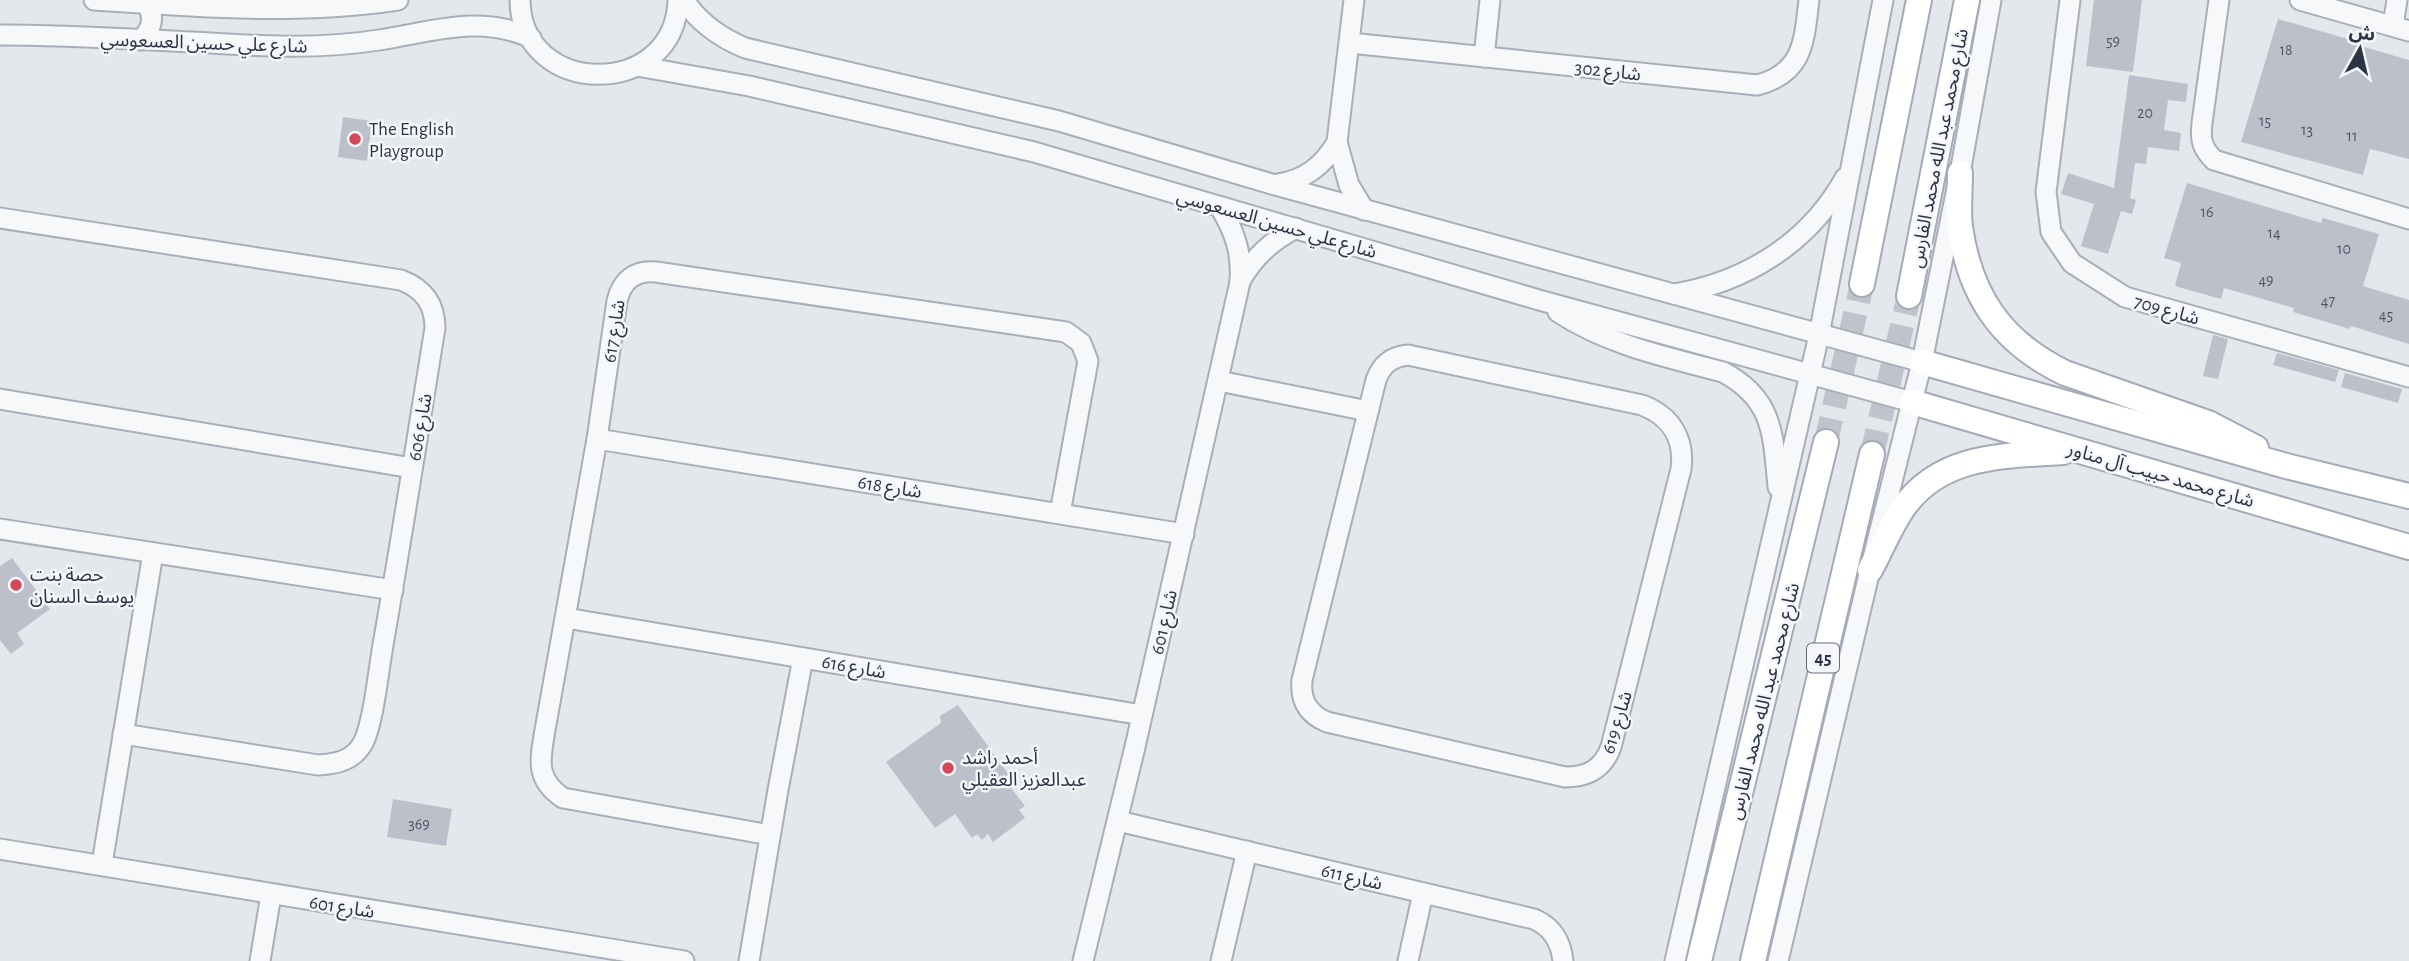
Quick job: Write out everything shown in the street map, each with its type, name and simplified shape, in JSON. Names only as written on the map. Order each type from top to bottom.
[{"type":"main road","points":[[1862,284],[1919,0]]},
{"type":"main road","name":"شارع محمد عبد الله محمد الفارس","points":[[1909,296],[1967,0]]},
{"type":"main road","points":[[1960,173],[1960,225],[1970,270],[1986,307],[2012,339],[2028,352],[2065,373],[2216,426],[2286,466]]},
{"type":"main road","points":[[1922,362],[2286,466],[2409,496]]},
{"type":"main road","name":"شارع محمد حبيب آل مناور","points":[[1912,402],[2409,547]]},
{"type":"main road","name":"شارع محمد عبد الله محمد الفارس","points":[[1699,961],[1826,442]]},
{"type":"main road","points":[[1870,570],[1904,507],[1916,493],[1942,472],[1977,459],[2083,451]]},
{"type":"main road","name":"45","points":[[1753,961],[1872,454]]},
{"type":"street","name":"شارع علي حسين العسعوسي","points":[[94,0],[289,9],[398,0]]},
{"type":"street","points":[[520,0],[524,22],[531,38],[542,51],[555,62],[578,73],[604,76],[621,73],[652,56],[673,26],[678,0]]},
{"type":"street","name":"شارع علي حسين العسعوسي","points":[[684,0],[705,25],[745,48],[1059,121],[1364,210],[1922,362]]},
{"type":"street","points":[[1275,185],[1305,176],[1329,156],[1337,142],[1354,0]]},
{"type":"street","points":[[1484,57],[1490,0]]},
{"type":"street","name":"شارع 302","points":[[1350,43],[1757,85],[1777,78],[1798,57],[1804,37],[1809,0]]},
{"type":"street","points":[[1675,961],[1819,335],[1883,0]]},
{"type":"street","points":[[1778,961],[1922,362],[1991,0]]},
{"type":"street","name":"شارع 709","points":[[2070,0],[2046,192],[2051,232],[2072,262],[2125,297],[2409,377]]},
{"type":"street","points":[[2219,0],[2200,138],[2204,150],[2214,160],[2409,219]]},
{"type":"street","points":[[2300,0],[2401,28],[2397,0]]},
{"type":"street","points":[[141,40],[147,35],[152,22],[147,4]]},
{"type":"street","name":"شارع علي حسين العسعوسي","points":[[0,35],[237,46],[320,46],[375,41],[478,25],[506,28],[531,38]]},
{"type":"street","name":"شارع علي حسين العسعوسي","points":[[637,66],[712,78],[1034,152],[1539,300],[1912,402]]},
{"type":"street","points":[[1337,142],[1349,185],[1364,210]]},
{"type":"street","points":[[1670,295],[1715,285],[1758,266],[1777,254],[1795,240],[1827,206],[1851,168]]},
{"type":"street","name":"شارع 601","points":[[1083,961],[1118,821],[1240,282],[1239,247],[1220,207]]},
{"type":"street","name":"شارع 606","points":[[0,218],[401,280],[424,293],[435,316],[393,590],[362,745],[348,759],[318,765],[123,734]]},
{"type":"street","name":"شارع 601","points":[[1240,282],[1264,249],[1296,228]]},
{"type":"street","name":"شارع 617","points":[[769,835],[576,802],[553,791],[545,781],[541,769],[541,756],[597,439],[617,300],[623,285],[637,273],[656,272],[1057,330],[1074,337],[1086,351],[1088,360],[1060,513]]},
{"type":"street","points":[[1539,300],[1582,327],[1606,338],[1723,372],[1749,389],[1759,400],[1772,428],[1779,508]]},
{"type":"street","name":"شارع 619","points":[[1408,355],[1642,405],[1660,414],[1674,428],[1682,448],[1681,469],[1611,747],[1607,759],[1599,768],[1588,774],[1565,777],[1327,722],[1311,713],[1306,706],[1301,689],[1302,680],[1368,411],[1380,370],[1396,356],[1408,355]]},
{"type":"street","points":[[1219,381],[1368,411]]},
{"type":"street","points":[[0,399],[412,468]]},
{"type":"street","name":"شارع 618","points":[[597,439],[1184,534]]},
{"type":"street","points":[[0,529],[393,590]]},
{"type":"street","points":[[102,864],[153,553]]},
{"type":"street","name":"شارع 616","points":[[566,618],[1142,715]]},
{"type":"street","points":[[749,961],[769,835],[803,658]]},
{"type":"street","name":"شارع 611","points":[[1118,821],[1534,919],[1554,934],[1562,951],[1563,961]]},
{"type":"street","name":"شارع 601","points":[[0,849],[102,864],[580,953],[684,961]]},
{"type":"street","points":[[1221,961],[1247,851]]},
{"type":"street","points":[[1408,961],[1423,892]]},
{"type":"street","points":[[260,961],[271,895]]},
{"type":"building","points":[[2094,0],[2142,0],[2133,72],[2086,66]]},
{"type":"building","points":[[2278,19],[2409,60],[2409,159],[2370,149],[2363,175],[2241,142]]},
{"type":"building","points":[[2129,75],[2188,84],[2186,102],[2168,100],[2164,130],[2181,133],[2179,151],[2148,147],[2146,164],[2135,163],[2130,198],[2136,200],[2132,214],[2121,211],[2108,254],[2081,246],[2094,204],[2061,194],[2068,173],[2114,188]]},
{"type":"building","name":"The English Playgroup","points":[[343,117],[372,121],[367,161],[338,157]]},
{"type":"building","points":[[2187,183],[2321,223],[2323,218],[2379,234],[2363,286],[2409,300],[2409,344],[2293,312],[2294,308],[2224,288],[2221,299],[2175,286],[2181,263],[2164,258]]},
{"type":"building","points":[[2213,335],[2228,339],[2218,379],[2203,376]]},
{"type":"building","points":[[2277,353],[2339,370],[2335,382],[2273,365]]},
{"type":"building","points":[[2345,373],[2402,389],[2398,403],[2341,387]]},
{"type":"building","name":"حصة بنت يوسف السنان","points":[[12,558],[50,609],[17,633],[24,644],[11,654],[0,640],[0,566]]},
{"type":"building","name":"أحمد راشد عبدالعزيز العقيلي","points":[[958,705],[1009,775],[1004,779],[1025,806],[1019,810],[1025,818],[993,842],[988,834],[982,840],[977,834],[972,838],[955,814],[935,828],[886,762],[941,723],[940,716]]},
{"type":"building","points":[[393,799],[452,809],[446,846],[387,837]]},
{"type":"tunnel","points":[[1826,442],[1862,284]]},
{"type":"tunnel","points":[[1872,454],[1909,296]]},
{"type":"place","name":"The English Playgroup","points":[[355,139]]},
{"type":"place","name":"حصة بنت يوسف السنان","points":[[16,585]]},
{"type":"place","name":"أحمد راشد عبدالعزيز العقيلي","points":[[948,768]]}]
